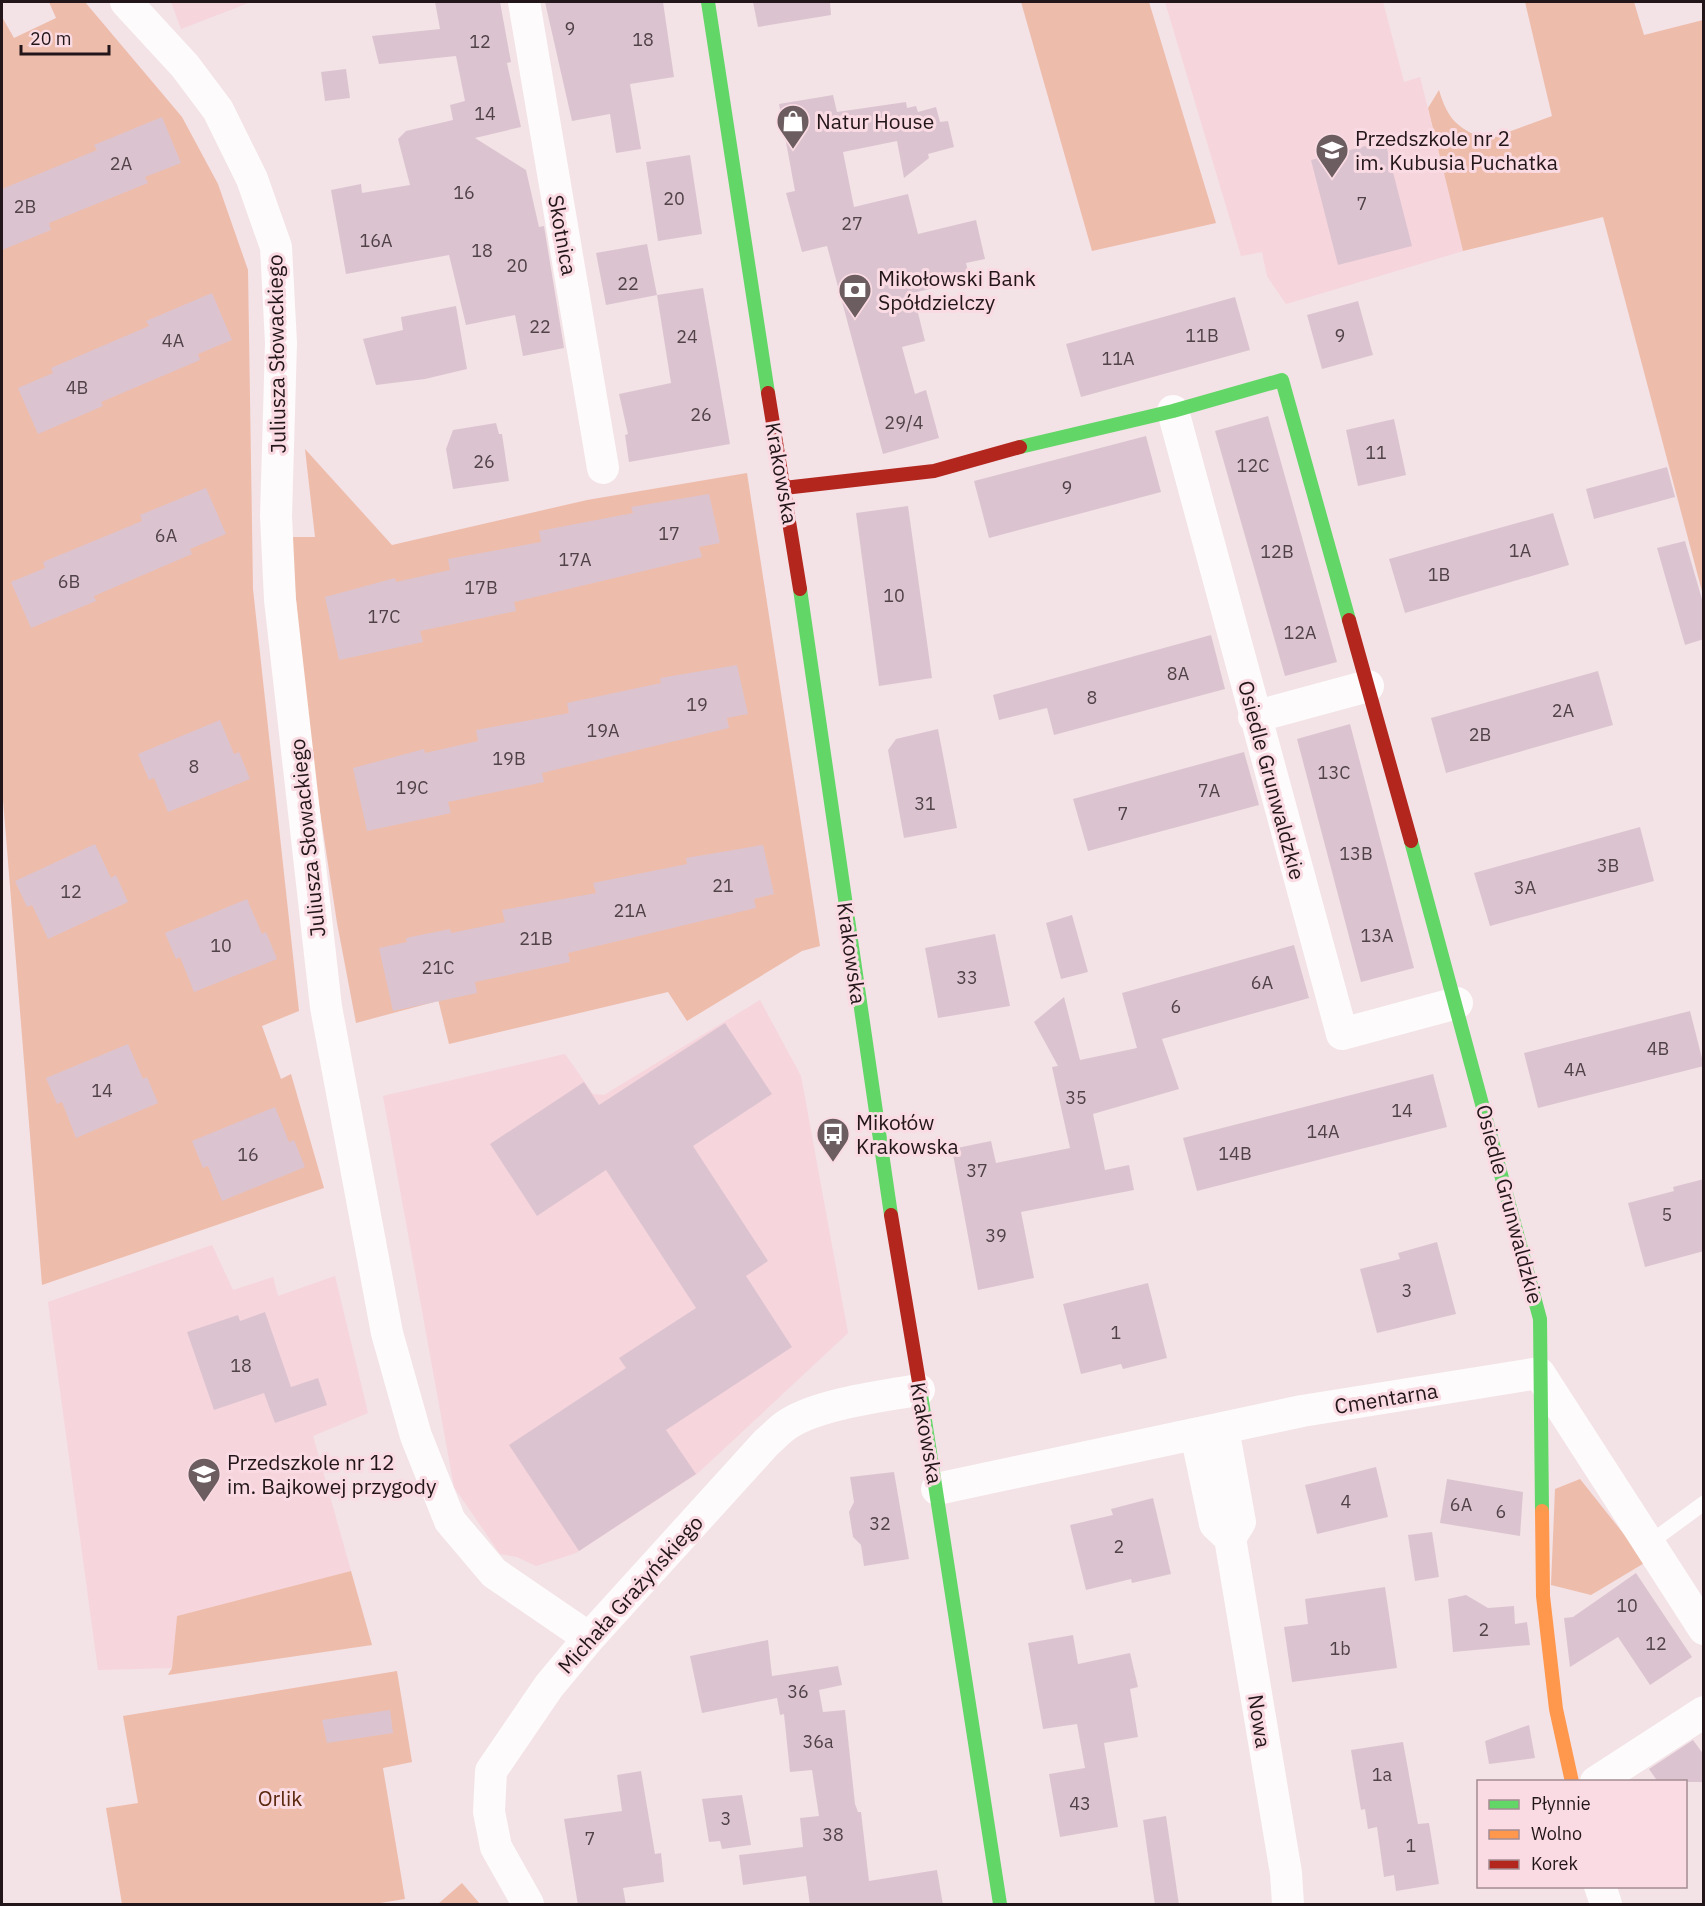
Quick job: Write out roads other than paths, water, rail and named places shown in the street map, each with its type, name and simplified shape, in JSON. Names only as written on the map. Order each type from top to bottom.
[{"type":"street","name":"Juliusza Słowackiego","points":[[126,2],[185,66],[218,110],[252,179],[276,247],[281,343],[276,516],[280,600],[326,1007],[387,1333],[416,1436],[450,1521],[494,1573],[589,1638]]},
{"type":"street","name":"Skotnica","points":[[524,2],[603,468]]},
{"type":"street","name":"Krakowska","points":[[708,2],[784,488],[882,1165],[937,1489],[1000,1905]]},
{"type":"street","name":"Osiedle Grunwaldzkie","points":[[784,488],[934,471],[1061,436],[1173,411],[1282,380],[1456,1003],[1540,1319],[1543,1596],[1556,1709],[1572,1780]]},
{"type":"street","name":"Osiedle Grunwaldzkie","points":[[1173,411],[1254,717],[1342,1034],[1456,1003]]},
{"type":"street","points":[[1254,717],[1368,686]]},
{"type":"street","points":[[1539,1373],[1704,1629]]},
{"type":"street","name":"Cmentarna","points":[[937,1489],[1302,1411],[1539,1373]]},
{"type":"street","name":"Michała Grażyńskiego","points":[[528,1905],[496,1847],[489,1812],[491,1771],[549,1686],[589,1638],[766,1443],[788,1424],[811,1414],[876,1397],[919,1390]]},
{"type":"street","name":"Nowa","points":[[1210,1431],[1215,1524],[1230,1538],[1286,1874],[1288,1905]]},
{"type":"street","points":[[1599,1780],[1704,1712]]},
{"type":"street","points":[[1600,1888],[1606,1905]]},
{"type":"lane","points":[[1648,1544],[1704,1503]]},
{"type":"place","name":"Natur House","points":[[793,150]]},
{"type":"place","name":"Przedszkole nr 2 im. Kubusia Puchatka","points":[[1332,179]]},
{"type":"place","name":"Mikołowski Bank Spółdzielczy","points":[[855,319]]},
{"type":"place","name":"Mikołów Krakowska","points":[[833,1163]]},
{"type":"place","name":"Przedszkole nr 12 im. Bajkowej przygody","points":[[204,1503]]},
{"type":"park label","name":"Orlik","points":[[280,1798]]}]
